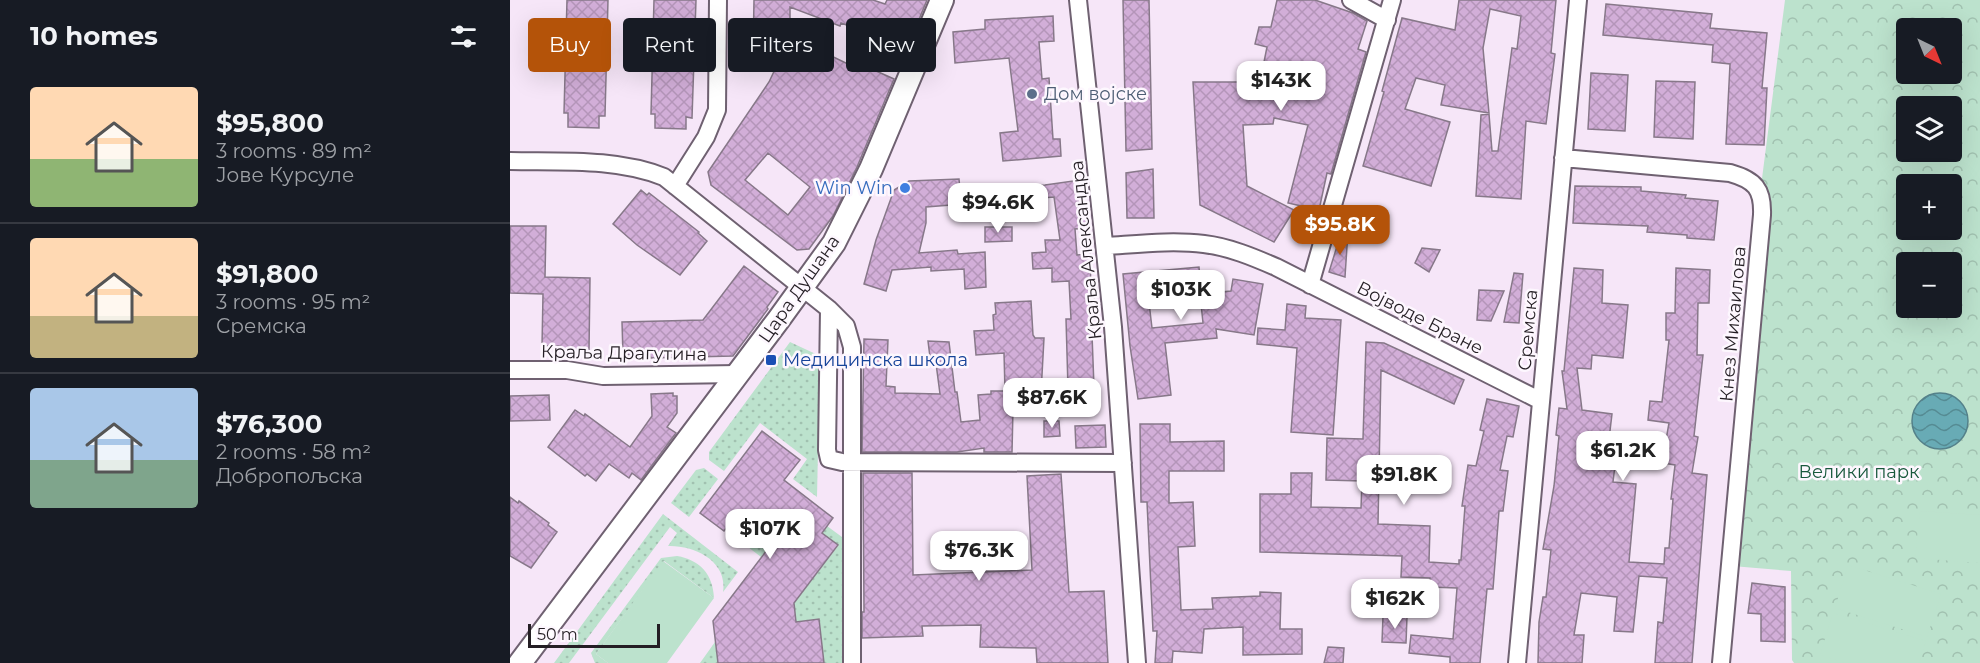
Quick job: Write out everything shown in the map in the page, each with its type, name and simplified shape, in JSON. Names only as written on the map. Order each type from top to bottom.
[{"type":"main road","name":"Цара Душана","points":[[520,663],[834,243],[871,169],[942,0]]},
{"type":"street","points":[[675,186],[706,136],[717,110],[718,0]]},
{"type":"street","points":[[1352,0],[1387,20]]},
{"type":"street","points":[[1310,285],[1392,0]]},
{"type":"street","name":"Сремска","points":[[1517,663],[1578,0]]},
{"type":"street","name":"Краља Александра","points":[[1077,4],[1106,246],[1137,663]]},
{"type":"street","name":"Кнез Михаилова","points":[[1563,158],[1730,173],[1752,182],[1760,194],[1762,215],[1721,663]]},
{"type":"street","points":[[510,161],[622,166],[646,170],[664,177],[829,309],[846,326],[852,347],[852,663]]},
{"type":"street","name":"Војводе Бране","points":[[1106,246],[1168,242],[1206,244],[1251,257],[1541,401]]},
{"type":"street","points":[[829,309],[827,455],[834,462],[1123,463]]},
{"type":"street","name":"Краља Драгутина","points":[[510,370],[567,370],[603,376],[738,374]]},
{"type":"green space","name":"Велики парк","points":[[1785,0],[1980,0],[1980,663],[1794,663],[1792,660],[1791,571],[1732,566],[1756,225]]},
{"type":"green space","points":[[790,342],[820,356],[817,497],[793,479],[807,459],[760,423],[724,471],[709,460],[709,452]]},
{"type":"green space","points":[[704,468],[718,479],[689,517],[671,503],[696,470]]},
{"type":"green space","points":[[1920,511],[1980,515],[1980,563],[1915,558]]},
{"type":"green space","points":[[663,514],[738,572],[723,592],[720,572],[707,557],[688,548],[668,546],[677,533],[670,527],[569,663],[554,663]]},
{"type":"green space","points":[[789,519],[761,557],[726,530],[731,523]]},
{"type":"green space","points":[[827,526],[842,537],[844,663],[824,663],[819,619],[796,622],[794,603],[838,546],[822,533]]},
{"type":"green space","points":[[677,556],[692,561],[704,570],[711,582],[714,598],[664,561],[596,654],[608,663],[595,663],[591,653],[661,558]]},
{"type":"green space","points":[[663,561],[714,598],[667,663],[608,663],[596,654]]},
{"type":"green space","points":[[1848,565],[1941,594],[1927,637],[1835,608]]},
{"type":"green space","points":[[1833,613],[1926,641],[1919,663],[1846,663],[1820,655]]},
{"type":"green space","points":[[715,642],[718,663],[700,663]]},
{"type":"water","points":[[1935,393],[1945,393],[1960,401],[1966,410],[1968,421],[1966,432],[1960,441],[1945,449],[1935,449],[1924,444],[1917,437],[1912,426],[1912,416],[1917,405],[1924,398]]},
{"type":"building","points":[[567,0],[608,0],[608,18],[567,18]]},
{"type":"building","points":[[654,0],[696,0],[695,18],[654,18]]},
{"type":"building","points":[[754,0],[873,0],[885,4],[887,0],[927,0],[920,18],[846,18],[846,25],[841,23],[840,26],[834,24],[834,18],[819,18],[790,7],[790,18],[754,18]]},
{"type":"building","points":[[1123,0],[1149,0],[1152,149],[1126,151]]},
{"type":"building","points":[[1277,0],[1315,0],[1353,13],[1367,21],[1358,49],[1366,52],[1331,174],[1327,173],[1319,210],[1288,203],[1308,125],[1274,118],[1273,124],[1243,125],[1247,186],[1294,210],[1274,242],[1200,205],[1193,82],[1260,82],[1267,47],[1255,44],[1259,27],[1271,27]]},
{"type":"building","points":[[1459,0],[1556,0],[1551,53],[1555,54],[1546,124],[1526,121],[1521,199],[1476,196],[1481,115],[1489,114],[1492,151],[1498,151],[1512,48],[1517,49],[1521,16],[1490,9],[1483,48],[1489,113],[1441,105],[1445,85],[1416,78],[1405,109],[1450,122],[1431,186],[1363,166],[1402,18],[1455,30]]},
{"type":"building","points":[[1606,4],[1712,14],[1710,28],[1767,33],[1762,88],[1767,88],[1764,145],[1726,144],[1730,64],[1712,62],[1713,45],[1603,35]]},
{"type":"building","points":[[1053,16],[1054,41],[1039,42],[1042,79],[1049,78],[1053,139],[1060,139],[1061,156],[1003,161],[1000,133],[1018,131],[1009,58],[955,63],[953,32],[985,29],[985,20]]},
{"type":"building","points":[[834,57],[846,63],[846,72],[878,72],[894,79],[857,167],[833,216],[809,249],[797,250],[711,185],[708,172],[774,72],[834,72]],"holes":[[[768,153],[810,187],[788,215],[745,180]]]},
{"type":"building","points":[[565,72],[606,72],[605,116],[599,116],[599,128],[568,127],[568,113],[564,113]]},
{"type":"building","points":[[652,72],[694,72],[692,118],[686,117],[686,129],[655,128],[655,114],[651,114]]},
{"type":"building","points":[[1591,73],[1628,75],[1625,131],[1588,129]]},
{"type":"building","points":[[1656,81],[1695,82],[1693,139],[1654,137]]},
{"type":"building","points":[[1153,169],[1154,218],[1127,218],[1126,173]]},
{"type":"building","points":[[959,179],[960,190],[1045,185],[1080,180],[1087,228],[1075,229],[1077,255],[1090,254],[1091,293],[1094,293],[1094,307],[1091,308],[1094,387],[1068,388],[1066,319],[1071,319],[1069,281],[1052,282],[1052,268],[1033,269],[1032,253],[1046,252],[1045,240],[1060,240],[1054,197],[926,207],[926,223],[919,253],[957,250],[958,254],[985,252],[986,287],[965,289],[964,269],[931,271],[931,267],[892,270],[886,291],[864,284],[876,240],[894,190],[909,181]]},
{"type":"building","points":[[1575,186],[1641,187],[1641,191],[1686,195],[1685,198],[1718,201],[1714,240],[1647,232],[1648,226],[1573,223]]},
{"type":"building","points":[[641,190],[647,195],[649,193],[699,232],[707,241],[680,275],[637,245],[613,224]]},
{"type":"building","points":[[510,226],[546,226],[545,277],[590,278],[589,351],[560,351],[560,346],[542,346],[543,294],[510,293]]},
{"type":"building","points":[[985,227],[1012,227],[1012,241],[985,242]]},
{"type":"building","points":[[1342,230],[1348,231],[1345,277],[1329,272]]},
{"type":"building","points":[[1422,248],[1440,250],[1429,272],[1415,263]]},
{"type":"building","points":[[744,266],[778,292],[733,356],[650,358],[650,354],[623,355],[622,322],[703,320]]},
{"type":"building","points":[[1199,267],[1201,289],[1148,294],[1152,328],[1203,323],[1200,294],[1231,291],[1233,279],[1263,284],[1254,335],[1216,329],[1217,338],[1165,343],[1171,395],[1138,399],[1123,274]]},
{"type":"building","points":[[1574,268],[1603,270],[1602,303],[1628,305],[1623,358],[1592,355],[1591,369],[1577,368],[1582,410],[1612,414],[1607,456],[1616,457],[1613,482],[1636,484],[1629,562],[1664,564],[1665,548],[1669,548],[1675,465],[1662,463],[1669,423],[1648,420],[1650,401],[1662,402],[1669,340],[1666,340],[1666,313],[1675,313],[1676,268],[1710,270],[1709,303],[1698,303],[1697,355],[1703,355],[1694,436],[1698,437],[1692,473],[1707,475],[1692,663],[1655,663],[1658,622],[1663,623],[1667,578],[1639,576],[1633,632],[1614,631],[1617,597],[1581,593],[1574,635],[1584,635],[1582,663],[1538,663],[1539,622],[1543,597],[1546,597],[1551,550],[1543,549],[1554,486],[1559,408],[1567,409],[1562,371],[1564,371]]},
{"type":"building","points":[[1514,273],[1523,274],[1519,323],[1504,322]]},
{"type":"building","points":[[1479,290],[1504,291],[1491,321],[1477,320]]},
{"type":"building","points":[[1031,301],[1033,335],[1035,338],[1044,338],[1040,412],[1013,410],[1012,452],[984,452],[984,448],[957,452],[862,452],[864,339],[888,340],[886,386],[895,387],[895,393],[940,394],[935,356],[930,357],[928,341],[949,342],[961,422],[980,420],[978,395],[991,394],[991,391],[1005,391],[1004,353],[976,355],[974,331],[994,330],[995,303]]},
{"type":"building","points":[[1287,304],[1306,306],[1305,318],[1341,320],[1333,435],[1291,432],[1297,348],[1257,344],[1258,328],[1285,330]]},
{"type":"building","points":[[1366,342],[1384,343],[1464,380],[1454,404],[1381,370],[1378,524],[1430,526],[1429,562],[1459,564],[1461,560],[1465,506],[1462,506],[1468,465],[1476,466],[1484,431],[1480,430],[1487,399],[1519,406],[1513,437],[1507,436],[1500,470],[1508,471],[1503,511],[1499,511],[1493,589],[1487,589],[1480,663],[1450,663],[1450,657],[1409,653],[1411,635],[1453,639],[1457,588],[1430,587],[1430,578],[1401,577],[1402,556],[1260,552],[1260,494],[1291,494],[1291,473],[1312,473],[1311,507],[1361,508],[1362,481],[1326,480],[1327,438],[1363,439]]},
{"type":"building","points":[[673,393],[673,396],[677,396],[677,413],[667,427],[676,433],[641,480],[632,473],[629,478],[609,464],[596,481],[587,474],[585,476],[548,447],[575,410],[584,416],[585,414],[630,447],[652,416],[651,394]]},
{"type":"building","points":[[549,395],[550,420],[510,421],[510,396]]},
{"type":"building","points":[[1044,421],[1059,421],[1060,436],[1044,437]]},
{"type":"building","points":[[1140,424],[1170,424],[1170,442],[1224,441],[1224,471],[1169,471],[1169,503],[1193,502],[1195,546],[1178,547],[1181,610],[1213,609],[1212,598],[1260,596],[1260,592],[1281,593],[1280,629],[1302,629],[1302,654],[1243,655],[1243,627],[1204,629],[1202,653],[1173,651],[1172,663],[1155,663],[1157,631],[1153,631],[1147,502],[1141,502]]},
{"type":"building","points":[[1105,425],[1106,447],[1076,448],[1075,426]]},
{"type":"building","points":[[762,431],[800,460],[784,480],[833,518],[822,533],[838,545],[794,603],[796,622],[819,619],[824,663],[718,663],[713,621],[767,550],[731,523],[724,531],[700,513]]},
{"type":"building","points":[[863,473],[912,473],[913,575],[1032,570],[1027,476],[1061,474],[1069,592],[1104,591],[1108,663],[1037,663],[1036,648],[980,647],[981,625],[922,626],[923,636],[862,638],[862,612],[864,612]]},
{"type":"building","points":[[510,497],[549,523],[548,525],[557,532],[531,568],[510,556]]},
{"type":"building","points":[[1752,583],[1785,587],[1785,642],[1761,641],[1761,614],[1748,613]]},
{"type":"building","points":[[1383,616],[1407,617],[1406,643],[1382,642]]},
{"type":"building","points":[[1328,647],[1344,648],[1343,663],[1324,663]]},
{"type":"place","name":"Дом војске","points":[[1032,94]]},
{"type":"place","name":"Win Win","points":[[905,188]]},
{"type":"place","name":"Медицинска школа","points":[[771,360]]}]
